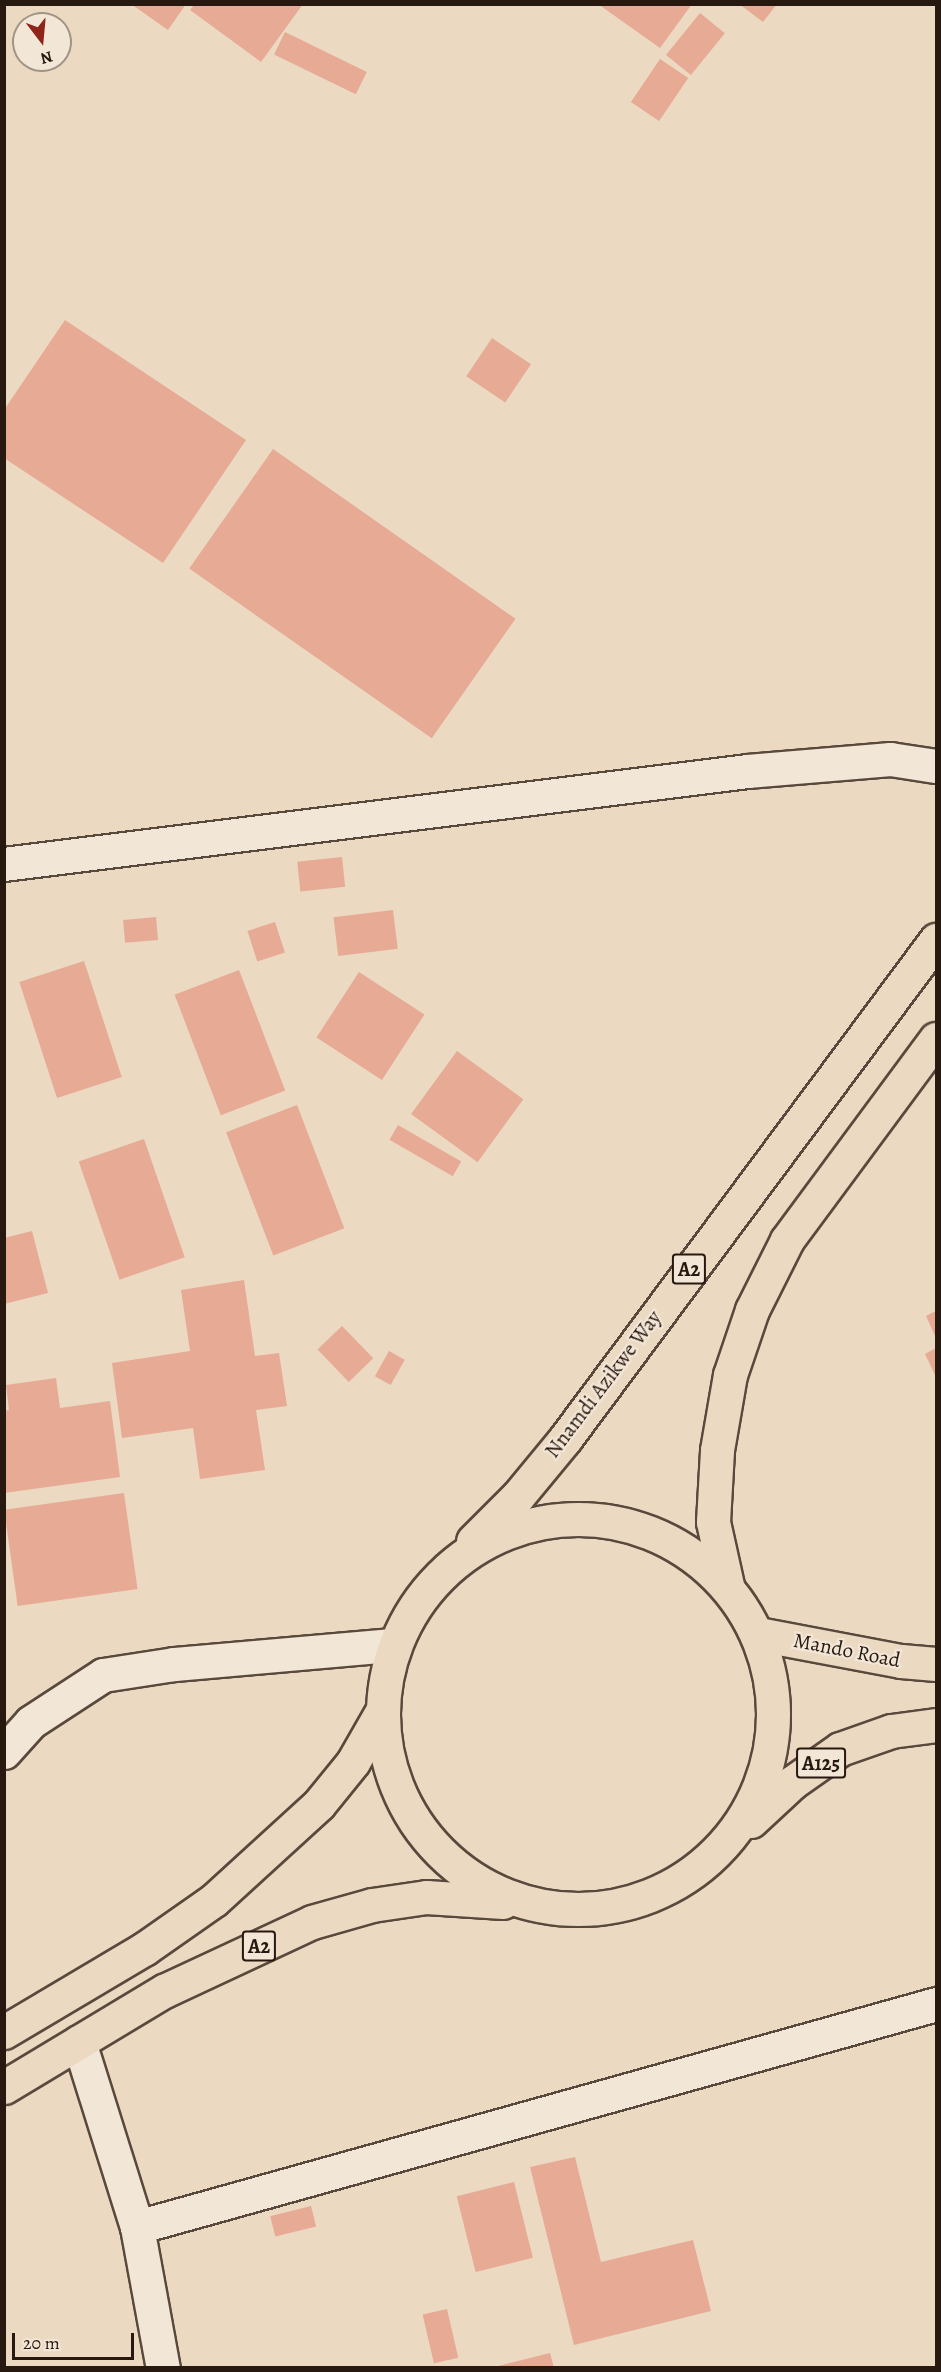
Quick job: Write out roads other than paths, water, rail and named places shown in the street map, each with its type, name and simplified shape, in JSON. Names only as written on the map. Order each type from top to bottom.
[{"type":"highway","name":"Nnamdi Azikwe Way","points":[[428,1586],[518,1496],[565,1439],[936,940]]},
{"type":"highway","points":[[727,1585],[713,1522],[717,1450],[730,1375],[752,1310],[787,1240],[936,1039]]},
{"type":"highway","points":[[600,1520],[611,1520],[675,1543],[727,1585],[758,1634],[776,1706],[764,1778],[727,1843],[674,1885],[610,1908],[541,1907],[477,1883],[425,1839],[392,1780],[381,1713],[393,1645],[428,1586],[481,1544],[544,1521],[600,1520]]},
{"type":"highway","name":"Mando Road","points":[[758,1634],[901,1661],[936,1664]]},
{"type":"highway","points":[[4,2032],[144,1948],[214,1900],[319,1804],[353,1762],[381,1713]]},
{"type":"highway","name":"A125","points":[[727,1843],[793,1782],[840,1749],[891,1731],[936,1725]]},
{"type":"highway","name":"A2","points":[[4,2087],[164,1991],[312,1922],[372,1905],[426,1897],[469,1898],[541,1907]]},
{"type":"street","points":[[4,864],[747,771],[890,759],[936,766]]},
{"type":"street","points":[[4,1752],[31,1722],[103,1675],[174,1664],[393,1645]]},
{"type":"street","points":[[137,2227],[936,2004]]},
{"type":"street","points":[[79,2042],[137,2227],[163,2367]]}]
